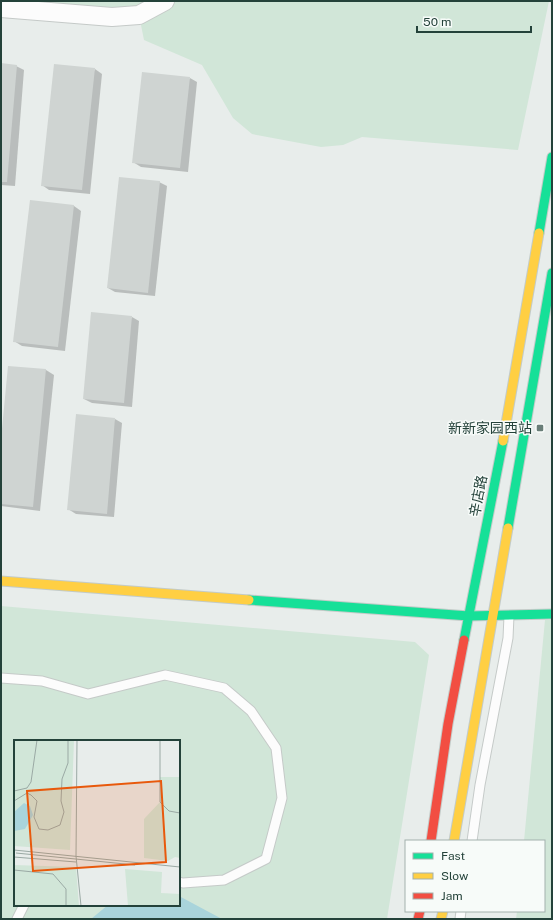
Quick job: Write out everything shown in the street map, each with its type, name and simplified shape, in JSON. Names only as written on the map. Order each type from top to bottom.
[{"type":"main road","name":"辛店路","points":[[431,840],[448,724],[509,409],[552,157]]},
{"type":"main road","points":[[454,840],[552,273]]},
{"type":"main road","points":[[1,581],[470,616],[552,614]]},
{"type":"street","points":[[1,8],[112,17],[139,15],[165,1]]},
{"type":"lane","points":[[472,840],[480,785],[508,638],[509,616]]},
{"type":"lane","points":[[1,678],[42,680],[88,694],[165,675],[224,688],[251,711],[276,748],[282,798],[266,860],[224,880],[180,882]]},
{"type":"lane","points":[[17,919],[24,906]]},
{"type":"green space","points":[[1,1],[549,1],[518,150],[362,137],[343,145],[321,147],[252,134],[233,118],[202,65],[144,40],[139,15]]},
{"type":"green space","points":[[1,606],[415,642],[429,655],[387,919],[1,919]]},
{"type":"green space","points":[[545,620],[552,620],[552,919],[516,919],[517,912],[545,912],[545,840],[524,840]]},
{"type":"water","points":[[180,897],[222,919],[91,919],[107,906],[180,906]]},
{"type":"building","points":[[1,63],[17,65],[7,182],[1,182]]},
{"type":"building","points":[[54,64],[95,68],[82,190],[41,186]]},
{"type":"building","points":[[142,72],[190,77],[180,168],[132,163]]},
{"type":"building","points":[[119,177],[160,181],[148,293],[107,288]]},
{"type":"building","points":[[30,200],[74,205],[58,347],[13,342]]},
{"type":"building","points":[[91,312],[132,316],[124,403],[83,399]]},
{"type":"building","points":[[8,366],[46,369],[33,507],[1,504],[1,439]]},
{"type":"building","points":[[76,414],[115,418],[107,514],[67,510]]},
{"type":"traffic: fast","points":[[539,233],[552,157]]},
{"type":"traffic: fast","points":[[508,528],[552,273]]},
{"type":"traffic: fast","points":[[464,640],[503,441]]},
{"type":"traffic: fast","points":[[249,600],[469,616],[552,614]]},
{"type":"traffic: slow","points":[[503,441],[539,233]]},
{"type":"traffic: slow","points":[[454,840],[508,528]]},
{"type":"traffic: slow","points":[[1,581],[249,600]]},
{"type":"traffic: slow","points":[[441,919],[443,912]]},
{"type":"traffic: jam","points":[[431,840],[448,724],[464,640]]},
{"type":"traffic: jam","points":[[418,919],[420,912]]},
{"type":"place","name":"新新家园西站","points":[[540,428]]}]
